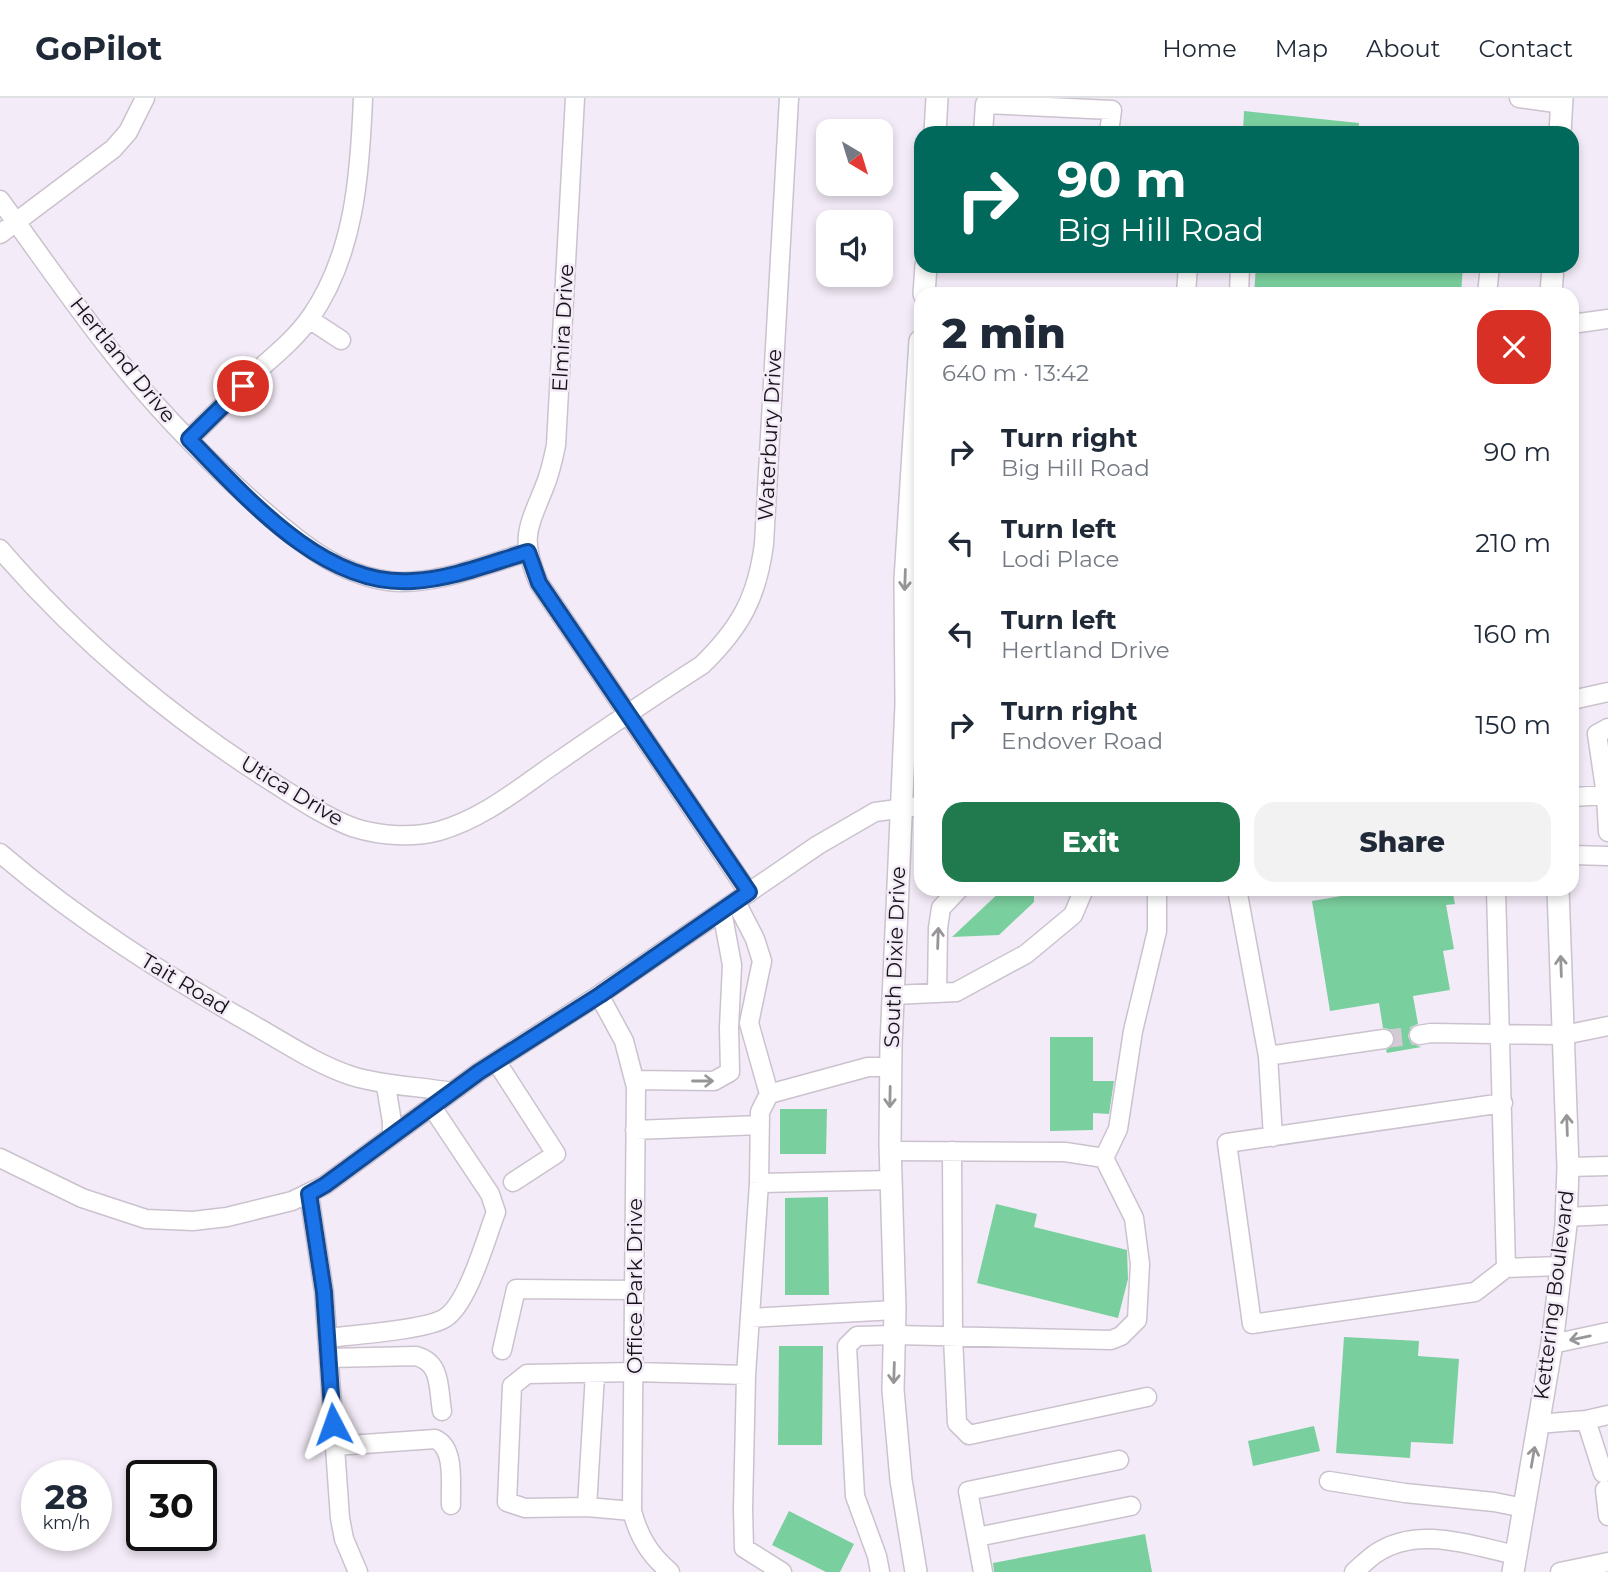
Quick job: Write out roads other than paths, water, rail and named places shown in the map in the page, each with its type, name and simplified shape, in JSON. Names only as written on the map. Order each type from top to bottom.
[{"type":"main road","points":[[935,126],[937,98]]},
{"type":"main road","points":[[1560,126],[1562,101]]},
{"type":"main road","name":"South Dixie Drive","points":[[914,515],[905,580],[906,705],[911,807],[894,995],[890,1151],[895,1310],[893,1390],[901,1480],[916,1572]]},
{"type":"main road","name":"Kettering Boulevard","points":[[1514,1564],[1552,1344],[1566,1217],[1568,1167],[1558,896]]},
{"type":"street","points":[[0,234],[113,149],[128,132],[145,98]]},
{"type":"street","points":[[189,439],[298,333],[330,281],[355,204],[361,155],[363,98]]},
{"type":"street","name":"Elmira Drive","points":[[528,552],[530,519],[550,475],[556,445],[575,98]]},
{"type":"street","name":"Waterbury Drive","points":[[627,714],[702,665],[723,644],[742,619],[754,593],[761,568],[789,98]]},
{"type":"street","points":[[1519,98],[1562,101]]},
{"type":"street","points":[[983,126],[985,104],[1112,110],[1111,126]]},
{"type":"street","name":"Hertland Drive","points":[[0,200],[107,347],[189,439],[285,530],[324,559],[363,576],[391,581],[434,579],[528,552]]},
{"type":"street","points":[[309,319],[341,340]]},
{"type":"street","points":[[1579,323],[1608,319]]},
{"type":"street","name":"Utica Drive","points":[[0,549],[65,617],[180,718],[269,780],[327,816],[356,828],[407,835],[435,832],[454,826],[481,814],[627,714]]},
{"type":"street","points":[[528,552],[539,583],[627,714],[736,902],[755,939],[762,961],[749,1023],[769,1094],[760,1112],[759,1183],[746,1375],[744,1548],[782,1572]]},
{"type":"street","points":[[1579,698],[1608,692]]},
{"type":"street","points":[[1608,728],[1597,734],[1606,795],[1608,832]]},
{"type":"street","points":[[1579,797],[1606,795]]},
{"type":"street","points":[[0,1158],[82,1198],[133,1216],[169,1222],[226,1217],[292,1201],[309,1194],[496,1061],[600,995],[818,845],[874,812],[911,807]]},
{"type":"street","name":"Tait Road","points":[[0,853],[107,936],[203,997],[324,1064],[386,1086],[452,1092]]},
{"type":"street","points":[[1579,855],[1608,856]]},
{"type":"street","points":[[937,993],[941,908],[952,896]]},
{"type":"street","points":[[894,995],[956,992],[1027,954],[1073,915],[1081,896]]},
{"type":"street","points":[[1104,1158],[1118,1129],[1133,1031],[1157,931],[1157,896]]},
{"type":"street","points":[[1238,896],[1268,1056],[1273,1137]]},
{"type":"street","points":[[1496,896],[1506,1268]]},
{"type":"street","points":[[634,1080],[714,1081],[730,1072],[729,1028],[736,902]]},
{"type":"street","name":"Office Park Drive","points":[[600,995],[624,1041],[634,1080],[632,1511],[644,1545],[670,1572]]},
{"type":"street","points":[[1419,1035],[1564,1035],[1608,1026]]},
{"type":"street","points":[[1268,1056],[1384,1039]]},
{"type":"street","points":[[496,1061],[556,1154],[513,1182]]},
{"type":"street","points":[[769,1094],[868,1067],[891,1067]]},
{"type":"street","points":[[386,1086],[392,1136]]},
{"type":"street","points":[[1503,1103],[1227,1143],[1252,1324],[1475,1292],[1506,1268],[1562,1266]]},
{"type":"street","points":[[327,1338],[415,1327],[445,1318],[463,1299],[496,1212],[490,1194],[432,1107]]},
{"type":"street","points":[[635,1130],[760,1125]]},
{"type":"street","points":[[890,1151],[1065,1152],[1104,1158]]},
{"type":"street","points":[[952,1151],[953,1337],[957,1423],[968,1435],[1147,1397]]},
{"type":"street","points":[[880,1572],[877,1556],[855,1496],[847,1346],[857,1336],[895,1335],[1111,1340],[1131,1329],[1137,1320],[1140,1264],[1134,1218],[1104,1158]]},
{"type":"street","points":[[1568,1167],[1608,1166]]},
{"type":"street","points":[[759,1183],[892,1180]]},
{"type":"street","points":[[309,1194],[324,1292],[340,1518],[344,1539],[358,1572]]},
{"type":"street","points":[[1566,1217],[1608,1215]]},
{"type":"street","points":[[502,1350],[516,1289],[635,1290]]},
{"type":"street","points":[[750,1318],[895,1310]]},
{"type":"street","points":[[1552,1344],[1608,1332]]},
{"type":"street","points":[[328,1358],[416,1356],[427,1359],[434,1366],[442,1411]]},
{"type":"street","points":[[632,1511],[587,1507],[525,1508],[508,1502],[512,1386],[527,1374],[634,1372],[746,1375]]},
{"type":"street","points":[[587,1507],[594,1374]]},
{"type":"street","points":[[1538,1424],[1586,1420],[1608,1415]]},
{"type":"street","points":[[1586,1420],[1604,1481],[1608,1516]]},
{"type":"street","points":[[335,1446],[435,1439],[442,1442],[448,1451],[451,1504]]},
{"type":"street","points":[[984,1572],[968,1491],[1119,1460]]},
{"type":"street","points":[[1329,1481],[1524,1508]]},
{"type":"street","points":[[977,1537],[1131,1506]]},
{"type":"street","points":[[1354,1572],[1376,1553],[1407,1540],[1447,1539],[1514,1564]]},
{"type":"street","points":[[1560,1572],[1608,1562]]},
{"type":"tunnel","points":[[1384,1039],[1419,1035]]}]
